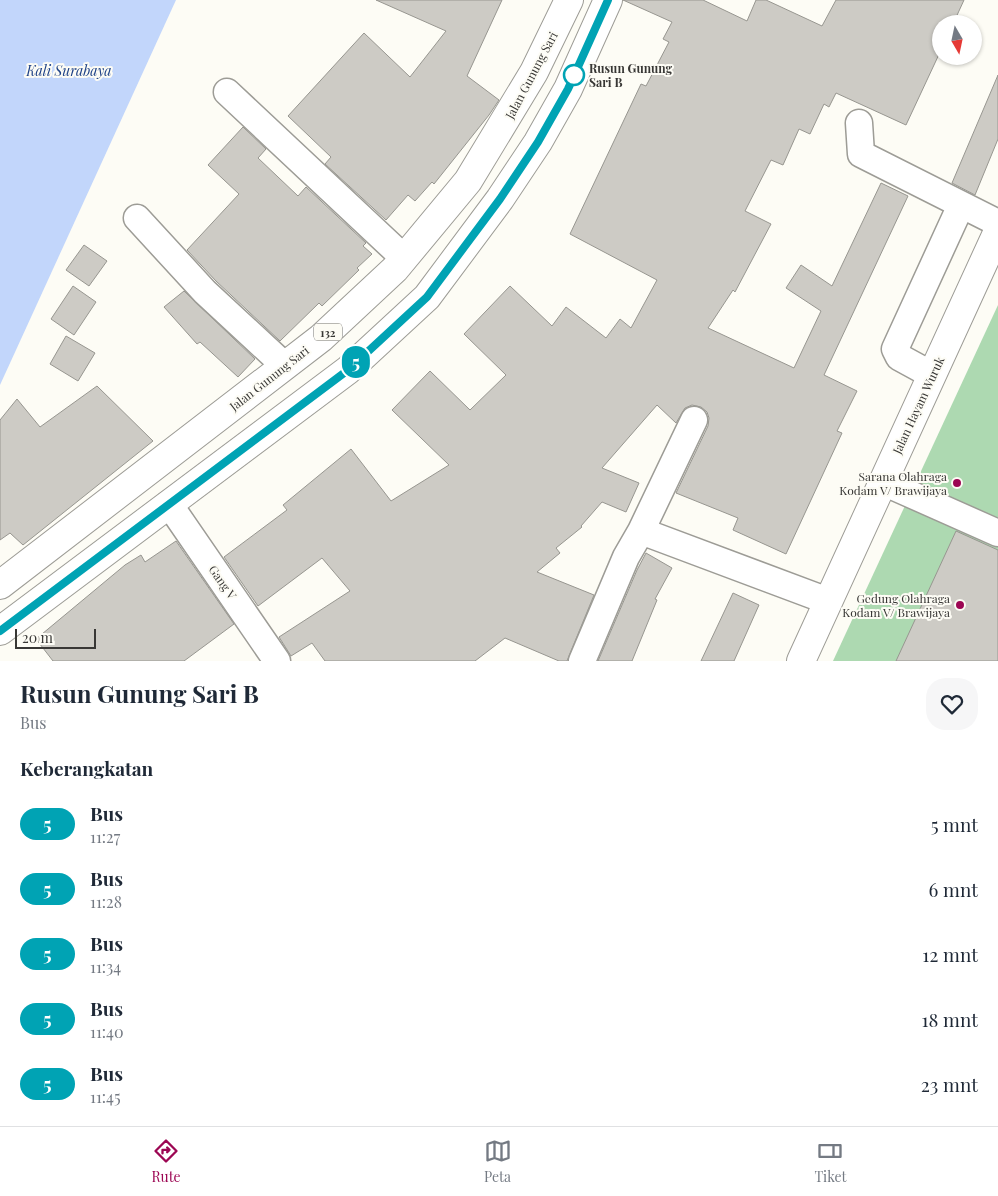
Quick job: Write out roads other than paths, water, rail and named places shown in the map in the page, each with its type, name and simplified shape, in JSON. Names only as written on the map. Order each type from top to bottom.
[{"type":"main road","name":"Jalan Gunung Sari","points":[[0,585],[321,338],[404,258],[473,173],[534,72],[569,0]]},
{"type":"main road","points":[[0,631],[348,370],[427,297],[500,199],[538,142],[568,89],[603,2]]},
{"type":"main road","name":"Jalan Hayam Wuruk","points":[[801,661],[998,231]]},
{"type":"street","points":[[227,92],[404,258]]},
{"type":"street","points":[[859,124],[861,154],[998,223]]},
{"type":"street","points":[[932,375],[899,357],[895,349],[962,205]]},
{"type":"street","points":[[137,218],[205,292],[285,366]]},
{"type":"street","points":[[582,661],[626,557],[641,531],[694,420]]},
{"type":"street","points":[[883,482],[998,534]]},
{"type":"street","name":"Gang V","points":[[169,504],[277,661]]},
{"type":"street","points":[[641,531],[828,601]]},
{"type":"water","name":"Kali Surabaya","points":[[0,0],[176,0],[0,385]]},
{"type":"place","name":"Rusun Gunung Sari B","points":[[574,75]]},
{"type":"place","name":"Sarana Olahraga Kodam V/ Brawijaya","points":[[957,483]]},
{"type":"place","name":"Gedung Olahraga Kodam V/ Brawijaya","points":[[960,605]]}]
